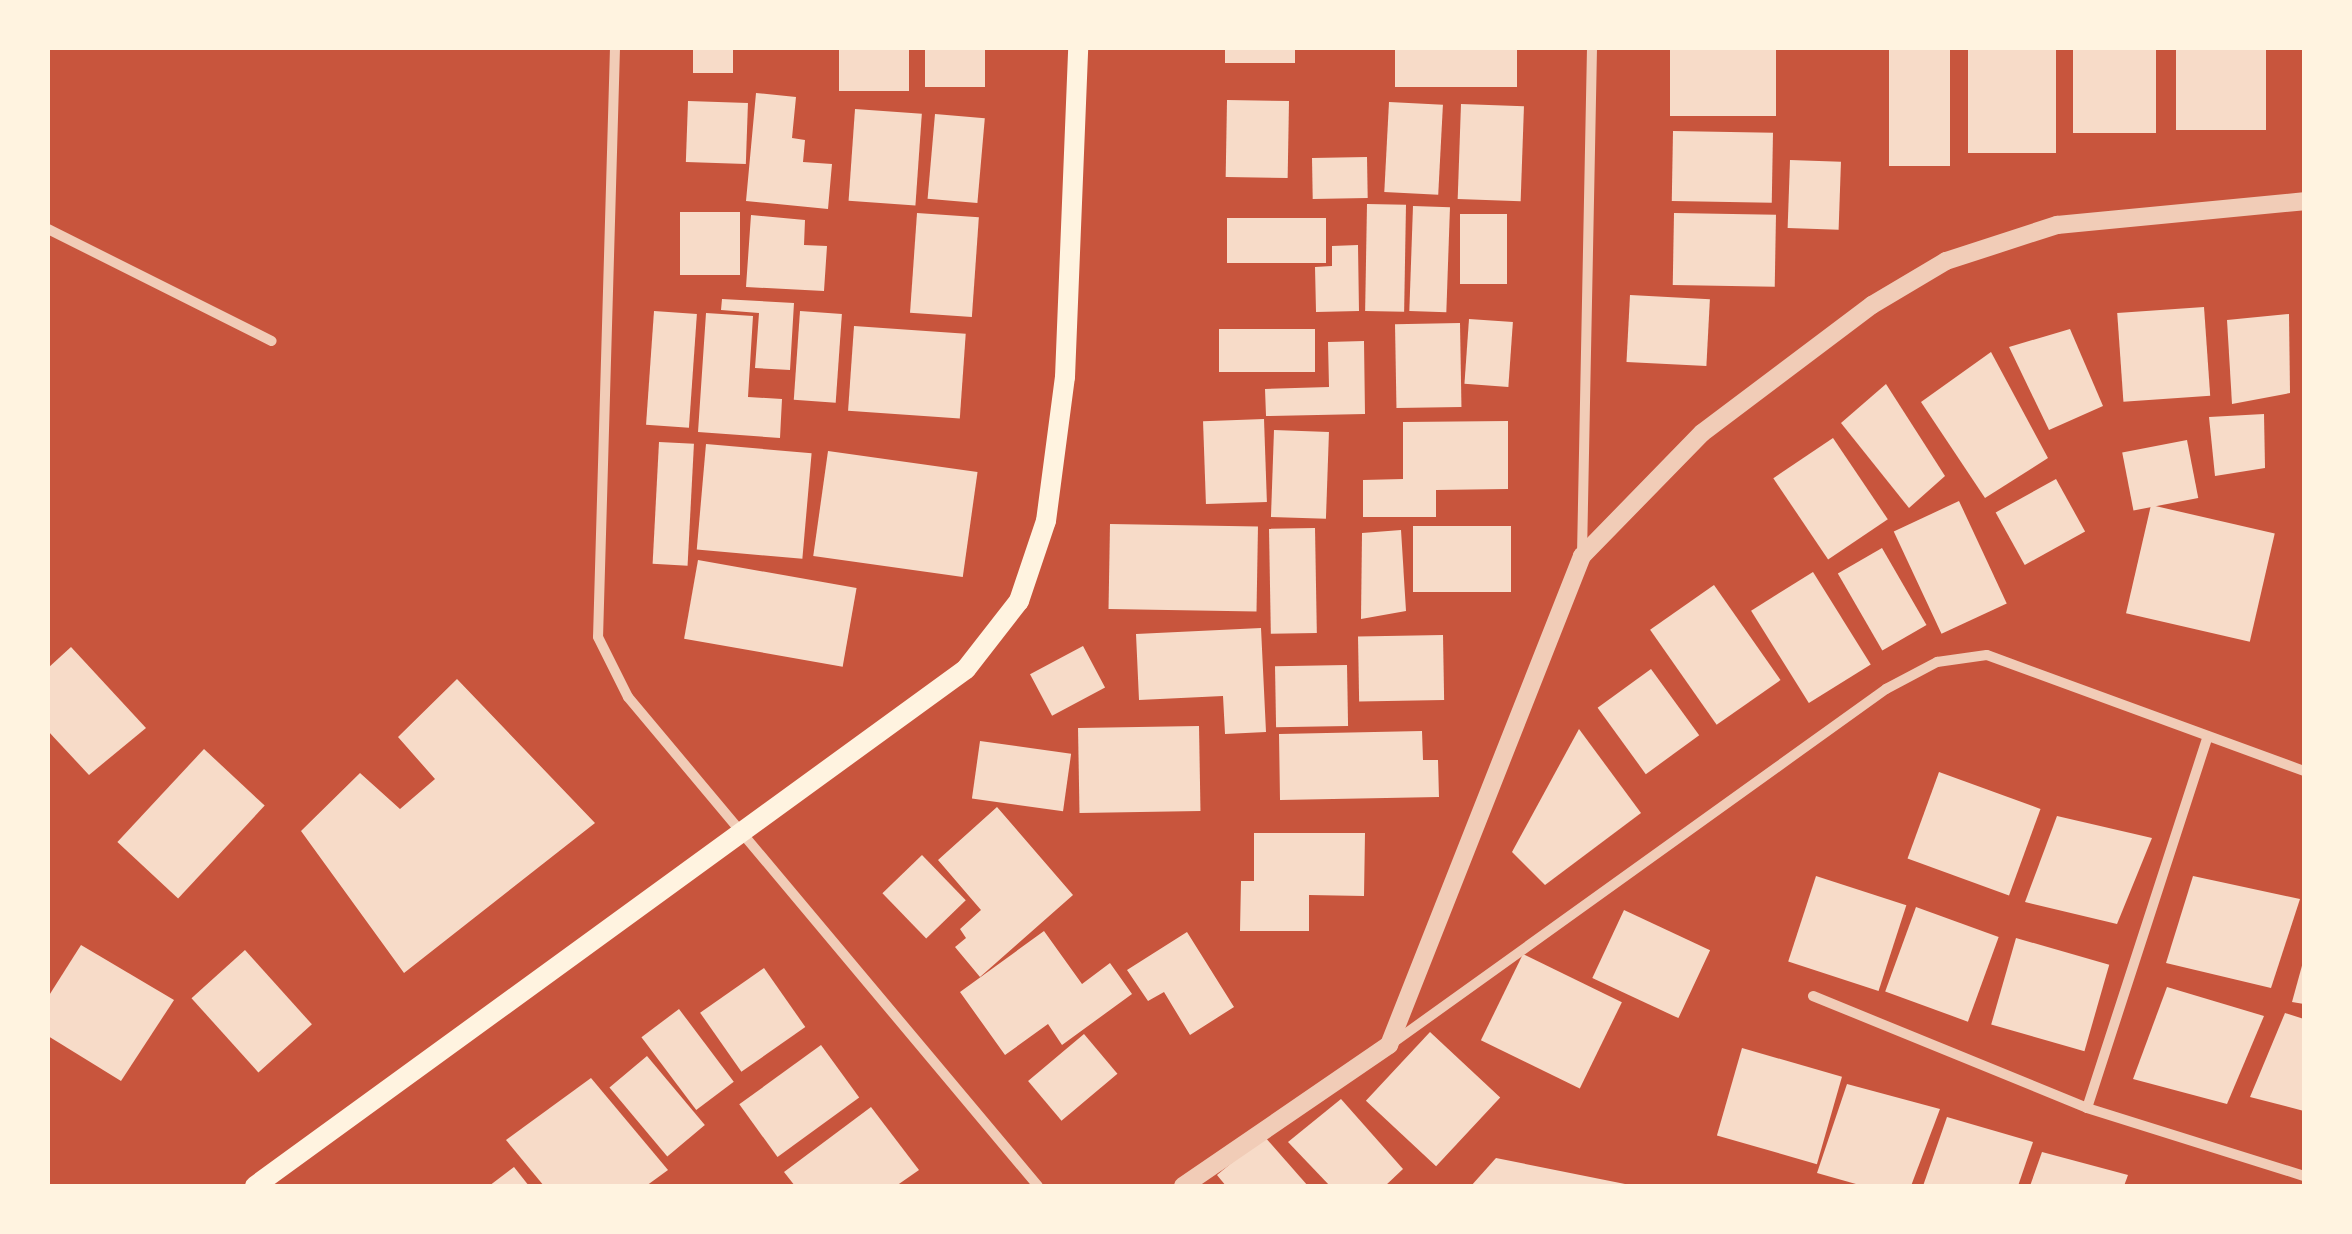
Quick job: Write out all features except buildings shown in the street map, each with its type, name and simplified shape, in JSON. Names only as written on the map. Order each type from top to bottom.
[{"type":"main road","points":[[255,1186],[739,830],[966,669],[1019,601],[1046,521],[1065,377],[1078,48]]},
{"type":"street","points":[[616,48],[598,637],[628,697],[1038,1186]]},
{"type":"street","points":[[1389,1045],[1582,556],[1592,48]]},
{"type":"street","points":[[1582,556],[1702,434],[1872,306],[1946,261],[2057,224],[2304,201]]},
{"type":"street","points":[[48,230],[272,341]]},
{"type":"street","points":[[1183,1186],[1389,1045],[1886,689],[1937,662],[1986,655],[2304,771]]},
{"type":"street","points":[[2086,1108],[2208,736]]},
{"type":"street","points":[[1814,996],[2086,1108],[2304,1176]]}]
